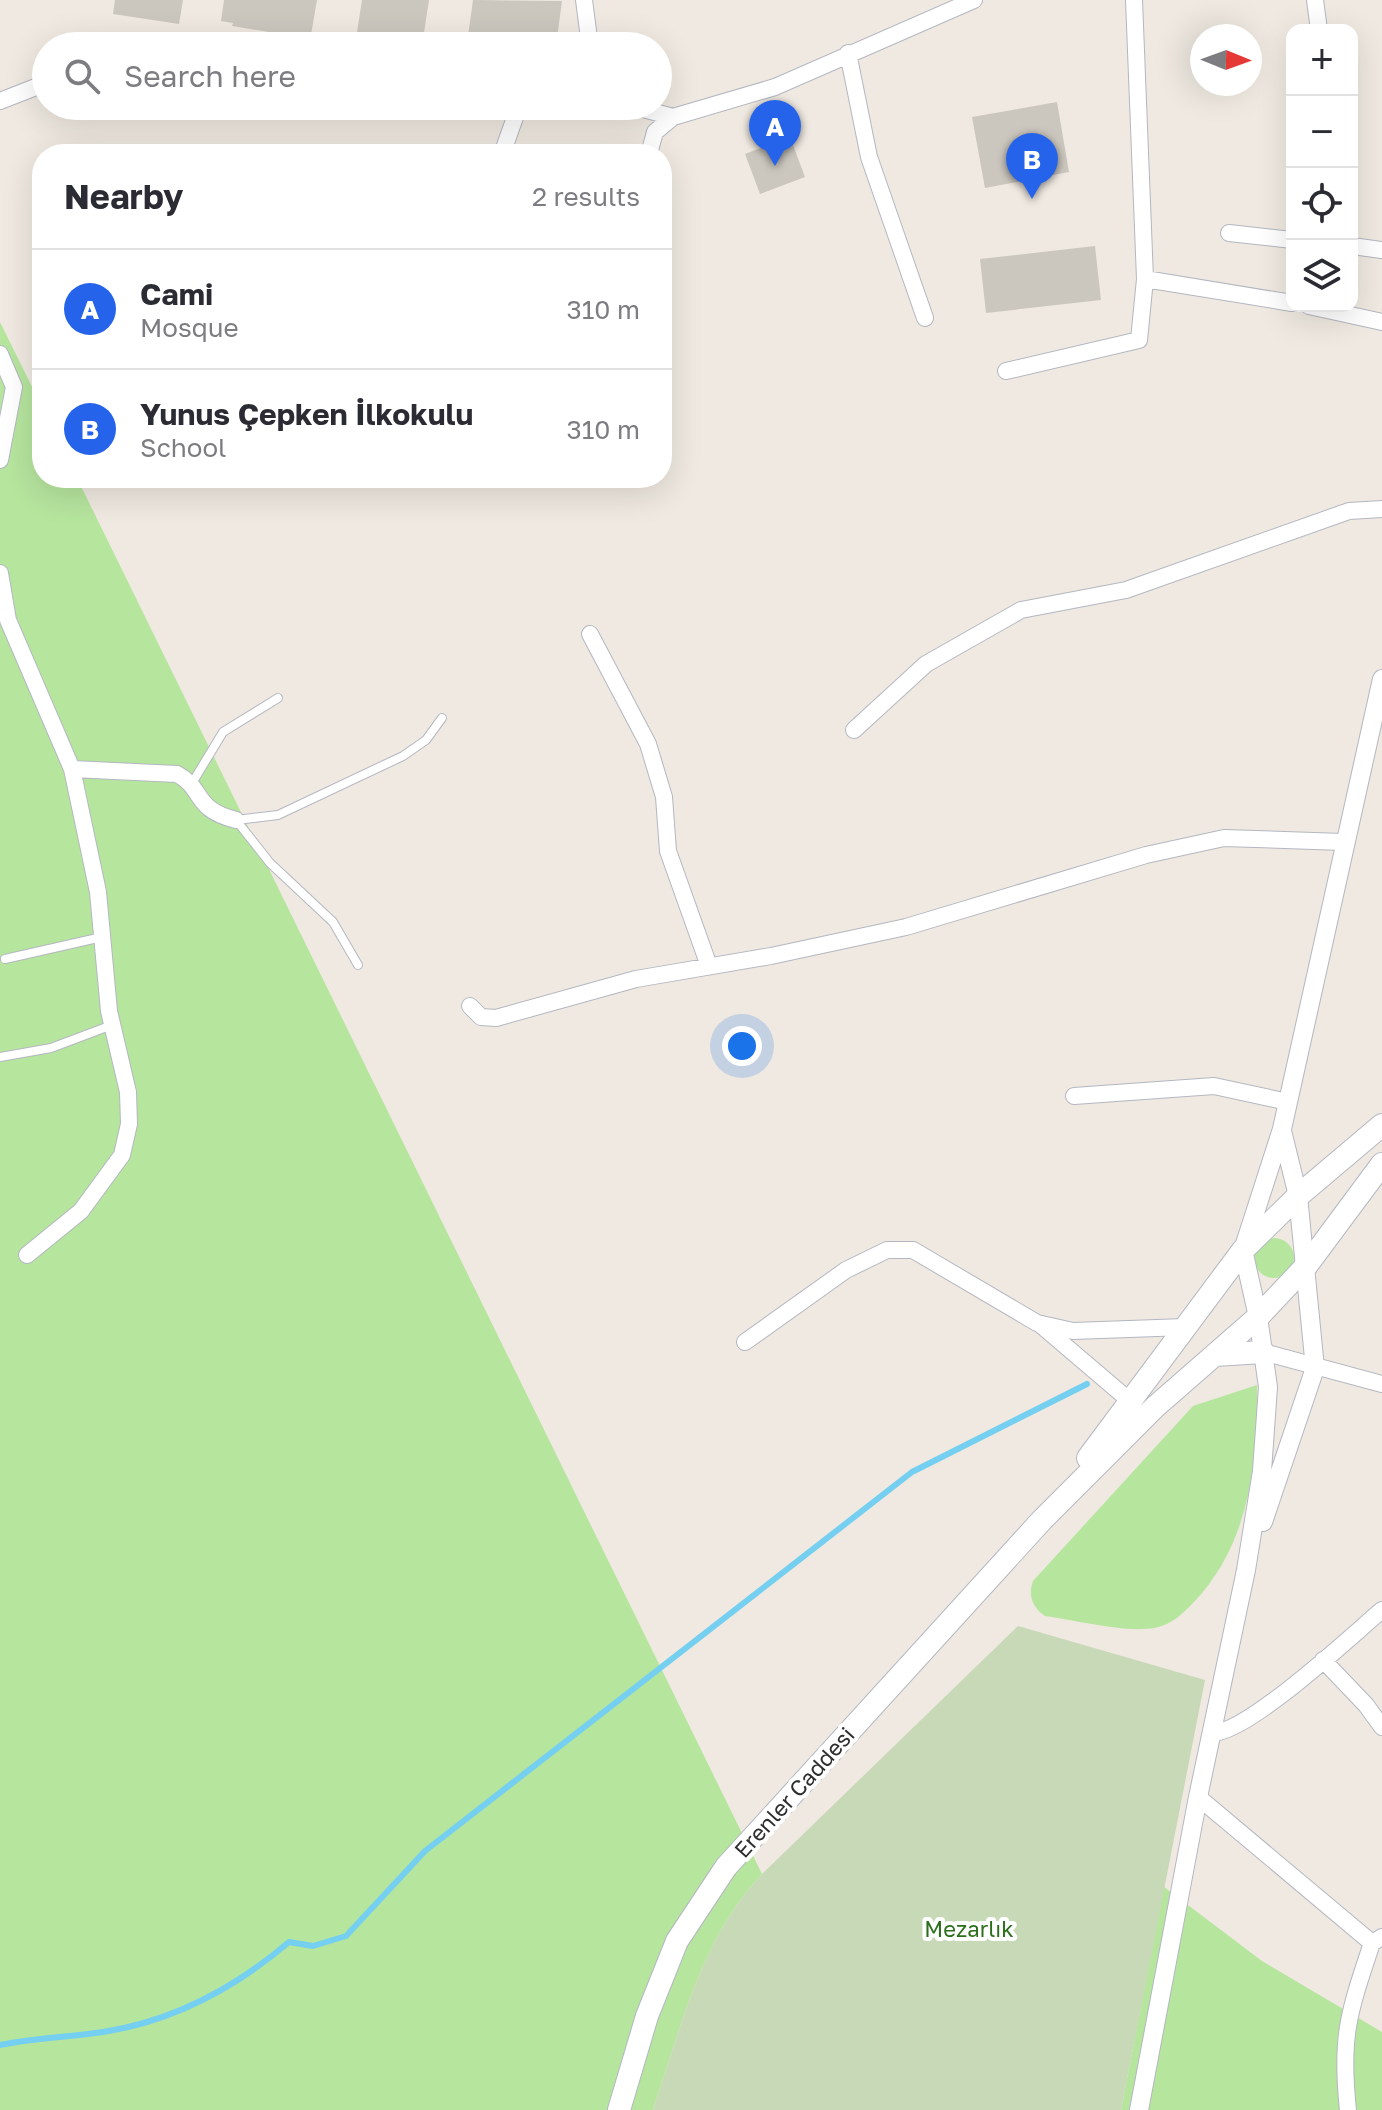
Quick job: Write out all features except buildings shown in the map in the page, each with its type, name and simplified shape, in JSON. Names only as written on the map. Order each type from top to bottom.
[{"type":"main road","name":"Erenler Caddesi","points":[[1042,1520],[1243,1250],[1298,1196],[1382,1125]]},
{"type":"main road","name":"Erenler Caddesi","points":[[619,2110],[647,2016],[677,1941],[726,1867],[1042,1520],[1155,1407],[1258,1317],[1307,1265],[1382,1164]]},
{"type":"main road","points":[[1215,1355],[1263,1352]]},
{"type":"street","points":[[584,0],[588,32]]},
{"type":"street","points":[[673,117],[775,87],[974,0]]},
{"type":"street","points":[[1006,371],[1139,340],[1145,279],[1134,0]]},
{"type":"street","points":[[1315,0],[1318,24]]},
{"type":"street","points":[[848,53],[869,157],[925,318]]},
{"type":"street","points":[[0,101],[32,88]]},
{"type":"street","points":[[506,144],[514,120]]},
{"type":"street","points":[[652,144],[655,132],[669,120]]},
{"type":"street","points":[[1229,233],[1286,239]]},
{"type":"street","points":[[1358,247],[1382,250]]},
{"type":"street","points":[[1145,279],[1286,302]]},
{"type":"street","points":[[1336,312],[1382,322]]},
{"type":"street","points":[[0,354],[14,387],[0,460]]},
{"type":"street","points":[[854,730],[926,664],[1021,610],[1126,590],[1349,511],[1382,509]]},
{"type":"street","points":[[0,573],[4,627],[72,769],[98,892],[112,1025],[128,1092],[129,1124],[122,1155],[81,1211],[27,1255]]},
{"type":"street","points":[[590,634],[648,744],[664,797],[668,851],[709,966]]},
{"type":"street","points":[[1139,2110],[1198,1797],[1246,1570],[1262,1471],[1268,1387],[1258,1317],[1243,1250],[1282,1129],[1343,842],[1378,720],[1382,679]]},
{"type":"street","points":[[72,769],[169,772],[185,778],[207,809],[236,820]]},
{"type":"street","points":[[470,1006],[481,1017],[496,1018],[636,979],[906,927],[1146,855],[1224,838],[1343,842]]},
{"type":"street","points":[[1074,1096],[1214,1086],[1288,1102]]},
{"type":"street","points":[[1246,1570],[1315,1368],[1298,1196],[1282,1129]]},
{"type":"street","points":[[745,1342],[846,1270],[887,1250],[913,1250],[1037,1323],[1130,1401]]},
{"type":"street","points":[[1037,1323],[1073,1331],[1185,1327]]},
{"type":"street","points":[[1263,1352],[1382,1384]]},
{"type":"street","points":[[1211,1733],[1232,1729],[1323,1660],[1382,1610]]},
{"type":"street","points":[[1323,1660],[1366,1705],[1382,1727]]},
{"type":"street","points":[[1198,1797],[1377,1940],[1352,2000],[1344,2039],[1348,2110]]},
{"type":"lane","points":[[191,785],[223,732],[278,698]]},
{"type":"lane","points":[[236,820],[278,815],[403,756],[426,740],[442,718]]},
{"type":"lane","points":[[236,820],[270,863],[333,922],[358,965]]},
{"type":"lane","points":[[5,959],[102,937]]},
{"type":"lane","points":[[0,1057],[51,1048],[112,1025]]},
{"type":"green space","points":[[0,322],[32,387],[32,488],[82,488],[762,1874],[741,1899],[708,1955],[653,2110],[0,2110]]},
{"type":"green space","points":[[1274,1238],[1288,1244],[1294,1258],[1288,1272],[1274,1278],[1260,1272],[1254,1258],[1260,1244]]},
{"type":"green space","points":[[1257,1385],[1252,1472],[1239,1528],[1213,1579],[1194,1602],[1171,1622],[1142,1629],[1045,1616],[1037,1609],[1032,1600],[1033,1581],[1193,1406]]},
{"type":"green space","name":"Mezarlık","points":[[1018,1626],[1205,1680],[1121,2110],[653,2110],[695,1985],[708,1955],[741,1899],[762,1874]]},
{"type":"green space","points":[[1164,1887],[1262,1961],[1382,2032],[1382,2110],[1121,2110]]},
{"type":"waterway","points":[[0,2045],[103,2032],[154,2020],[225,1988],[289,1942],[313,1946],[346,1936],[425,1851],[912,1472],[1087,1384]]},
{"type":"place","name":"Cami","points":[[775,166]]},
{"type":"place","name":"Yunus Çepken İlkokulu","points":[[1032,199]]}]
